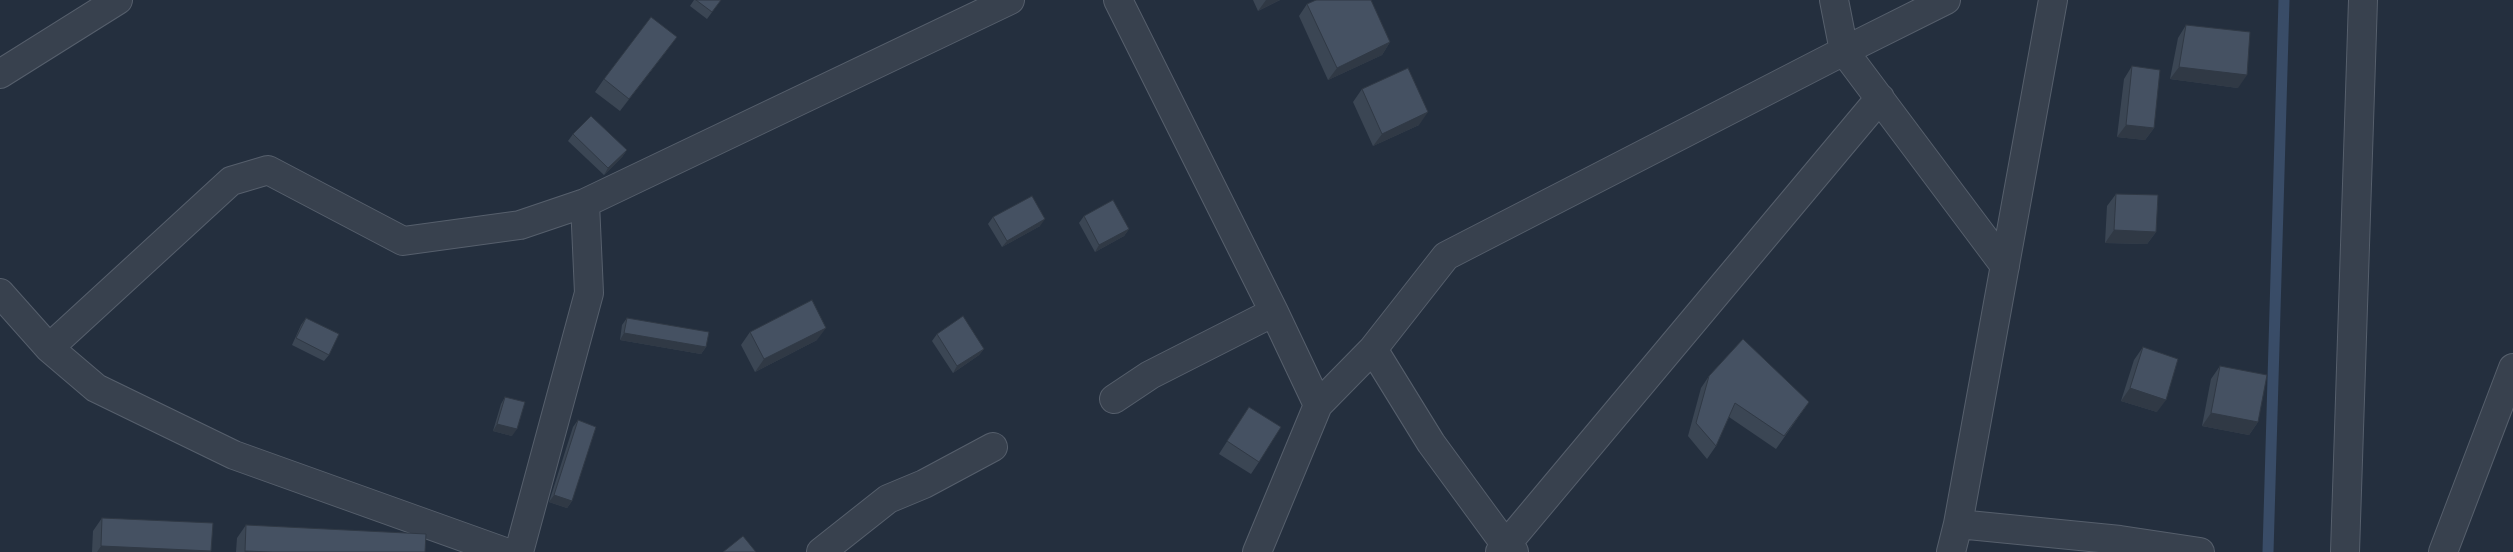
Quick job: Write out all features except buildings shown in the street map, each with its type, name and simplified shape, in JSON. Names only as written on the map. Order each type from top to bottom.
[{"type":"street","points":[[0,74],[118,0]]},
{"type":"street","points":[[49,348],[231,181],[268,170],[403,241],[520,225],[585,203],[1010,0]]},
{"type":"street","points":[[1118,0],[1274,312],[1318,406]]},
{"type":"street","points":[[1834,0],[1844,51],[2005,266]]},
{"type":"street","points":[[1257,552],[1318,406],[1373,349],[1446,256],[1946,0]]},
{"type":"street","points":[[1950,552],[1958,524],[2053,0]]},
{"type":"street","points":[[2345,552],[2363,0]]},
{"type":"street","points":[[1373,349],[1431,443],[1506,550],[1880,98]]},
{"type":"street","points":[[519,552],[588,293],[585,203]]},
{"type":"street","points":[[0,293],[49,348],[96,388],[234,455],[505,552]]},
{"type":"street","points":[[1114,399],[1150,375],[1274,312]]},
{"type":"street","points":[[2443,552],[2513,368]]},
{"type":"street","points":[[821,552],[888,498],[924,484],[993,447]]},
{"type":"street","points":[[1958,524],[2120,540],[2200,552]]},
{"type":"waterway","points":[[2268,552],[2284,0]]}]
